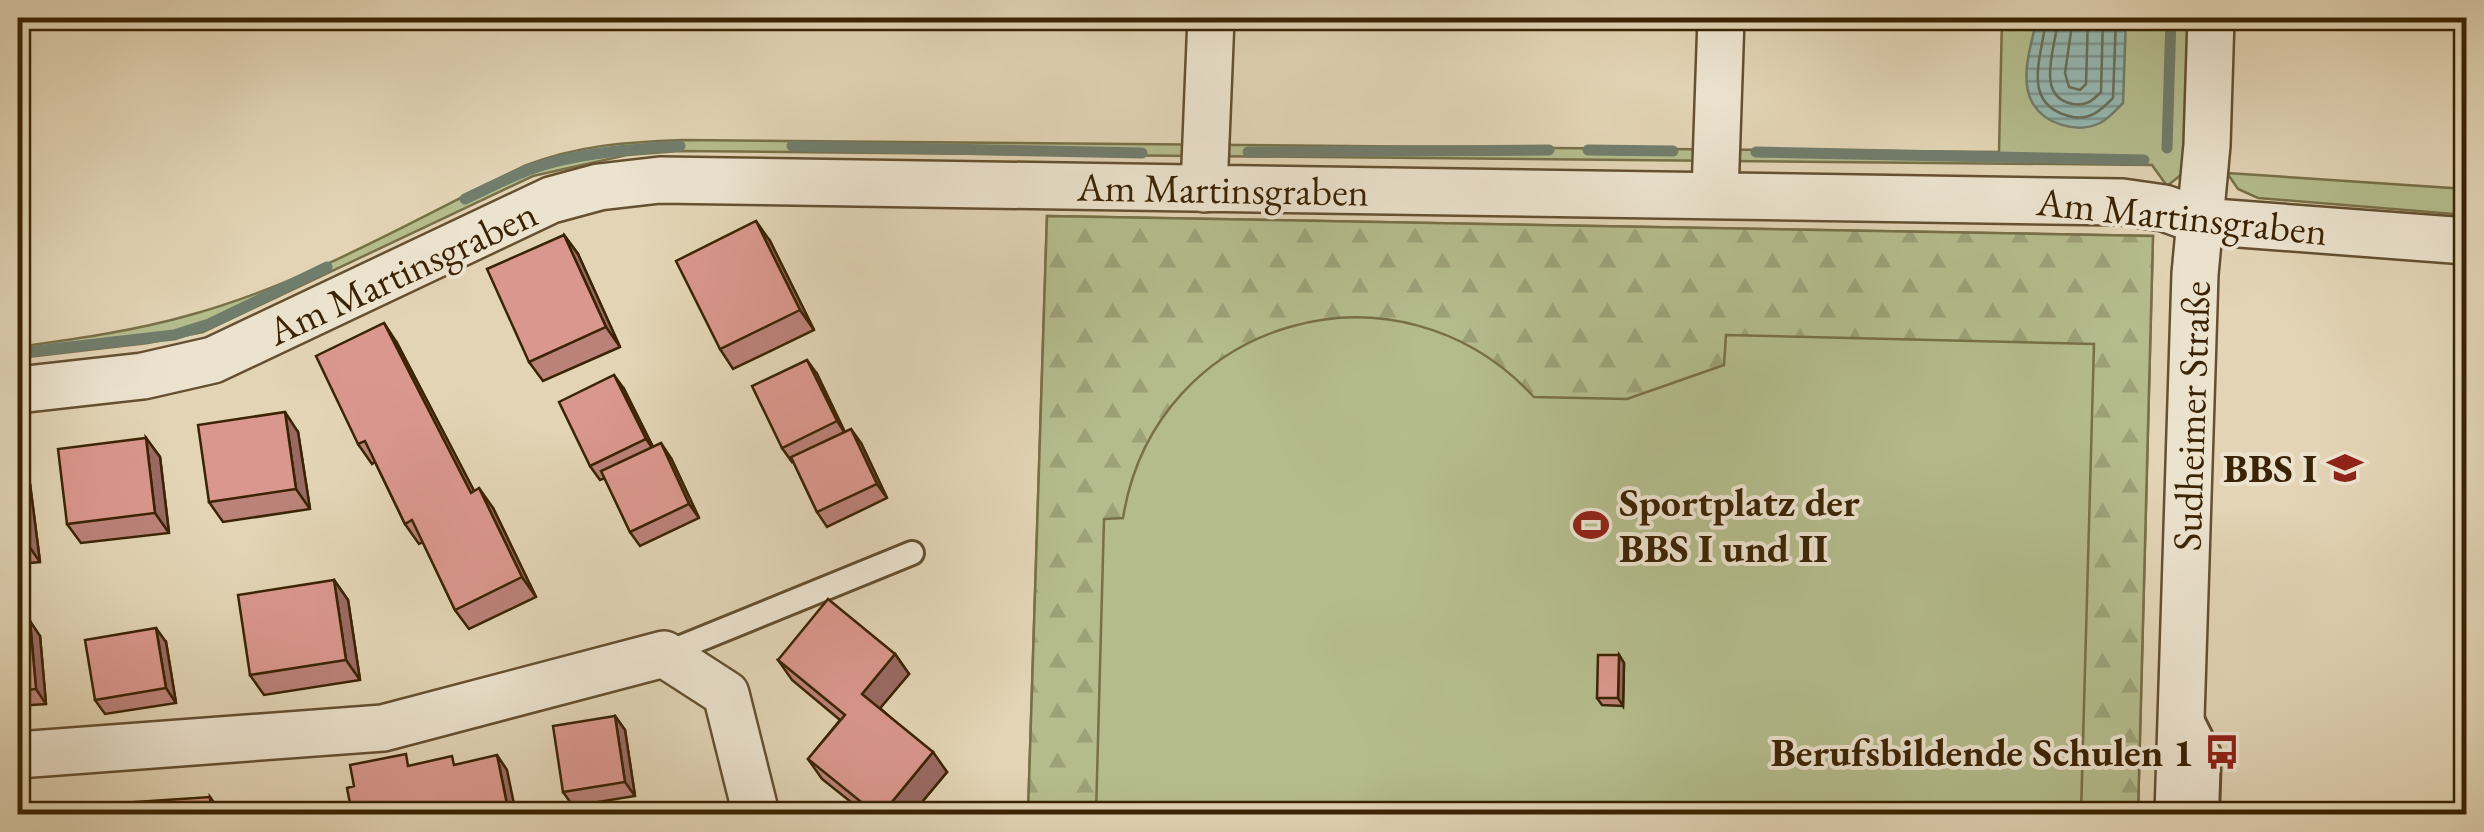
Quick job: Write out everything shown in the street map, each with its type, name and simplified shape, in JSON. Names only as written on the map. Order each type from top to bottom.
[{"type":"street","points":[[1204,189],[1210,18]]},
{"type":"street","points":[[1715,194],[1721,18]]},
{"type":"street","name":"Sudheimer Straße","points":[[2178,814],[2195,293],[2208,145],[2211,18]]},
{"type":"street","name":"Am Martinsgraben","points":[[18,390],[143,376],[213,360],[524,212],[564,196],[660,180],[2122,202],[2164,208],[2200,220],[2466,241]]},
{"type":"street","points":[[18,755],[383,728],[664,654],[726,694],[756,814]]},
{"type":"lane","points":[[664,654],[912,553]]},
{"type":"lane","points":[[2182,698],[2209,753],[2208,814]]},
{"type":"green space","points":[[2002,18],[2191,18],[2187,163],[2181,175],[2167,186],[2152,165],[679,151],[627,155],[533,176],[203,332],[148,343],[18,358],[18,347],[148,326],[234,302],[319,268],[524,166],[563,153],[622,144],[683,140],[1999,152]]},
{"type":"green space","points":[[2227,173],[2466,189],[2466,215],[2258,198],[2238,189]]},
{"type":"green space","name":"Sportplatz der BBS I und II","points":[[1047,216],[2153,236],[2138,814],[1028,814]]},
{"type":"green space","points":[[1047,216],[2153,236],[2138,814],[2081,814],[2094,344],[1726,335],[1724,365],[1627,399],[1534,397],[1479,352],[1417,325],[1353,318],[1290,327],[1231,353],[1182,394],[1144,449],[1123,518],[1104,519],[1096,814],[1028,814]]},
{"type":"water","points":[[2037,18],[2126,18],[2123,103],[2103,121],[2072,127],[2037,110],[2028,92],[2027,71]]},
{"type":"building","points":[[756,221],[800,310],[720,349],[676,261]]},
{"type":"building","points":[[564,235],[606,327],[529,362],[487,269]]},
{"type":"building","points":[[384,323],[471,493],[479,488],[522,577],[455,610],[412,520],[405,524],[365,441],[358,444],[316,356]]},
{"type":"building","points":[[807,360],[837,421],[782,448],[752,386]]},
{"type":"building","points":[[614,375],[646,439],[590,466],[559,402]]},
{"type":"building","points":[[285,412],[296,489],[209,502],[198,425]]},
{"type":"building","points":[[851,429],[877,484],[817,512],[791,457]]},
{"type":"building","points":[[146,438],[155,513],[67,524],[58,449]]},
{"type":"building","points":[[661,443],[689,504],[630,532],[601,471]]},
{"type":"building","points":[[18,472],[26,542],[18,543]]},
{"type":"building","points":[[334,580],[346,660],[250,675],[238,595]]},
{"type":"building","points":[[828,599],[895,654],[862,694],[933,752],[882,814],[876,814],[808,759],[845,715],[778,660]]},
{"type":"building","points":[[30,621],[36,689],[18,691],[18,623]]},
{"type":"building","points":[[156,628],[166,688],[95,700],[85,640]]},
{"type":"building","points":[[1598,655],[1619,655],[1618,698],[1597,698]]},
{"type":"building","points":[[615,716],[625,782],[563,792],[553,726]]},
{"type":"building","points":[[406,754],[408,766],[452,756],[454,765],[497,755],[509,814],[352,814],[347,788],[354,786],[350,765]]},
{"type":"building","points":[[210,797],[211,814],[107,814],[106,804]]},
{"type":"waterway","points":[[2167,148],[2171,18]]},
{"type":"waterway","points":[[465,199],[549,163],[680,146]]},
{"type":"waterway","points":[[792,146],[1142,153]]},
{"type":"waterway","points":[[1248,152],[1549,150]]},
{"type":"waterway","points":[[1588,150],[1673,151]]},
{"type":"waterway","points":[[1756,152],[2144,160]]},
{"type":"waterway","points":[[18,353],[174,335],[209,324],[327,267]]},
{"type":"place","name":"BBS I","points":[[2345,468]]},
{"type":"place","name":"Sportplatz der BBS I und II","points":[[1591,525]]},
{"type":"place","name":"Berufsbildende Schulen 1","points":[[2222,752]]}]
